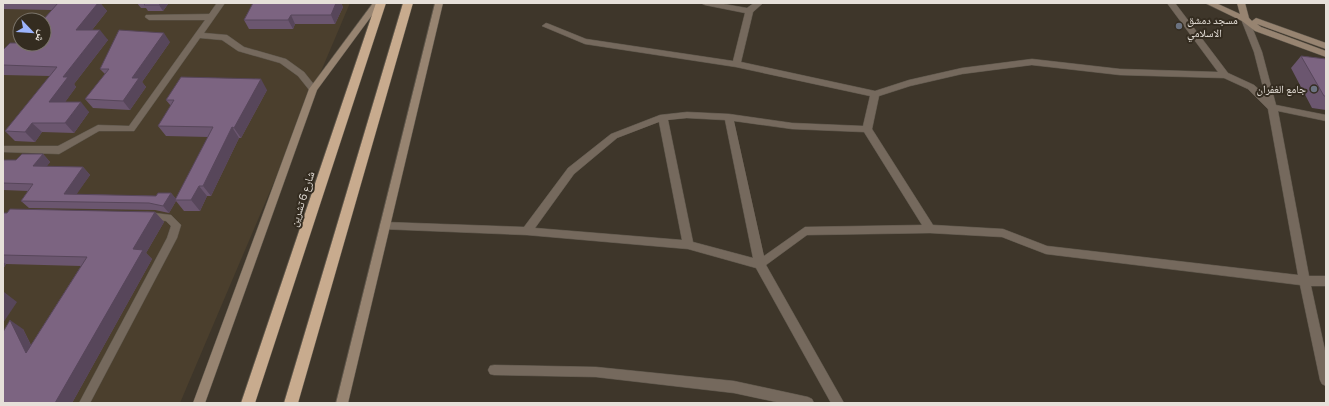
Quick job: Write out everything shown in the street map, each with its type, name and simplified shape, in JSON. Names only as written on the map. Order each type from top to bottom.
[{"type":"highway","name":"شارع 6 تشرين","points":[[248,403],[381,3]]},
{"type":"highway","points":[[291,403],[408,3]]},
{"type":"street","points":[[3,149],[59,150],[98,128],[131,129],[221,3]]},
{"type":"street","points":[[199,403],[313,89],[377,3]]},
{"type":"street","points":[[342,403],[439,3]]},
{"type":"street","points":[[705,3],[749,11]]},
{"type":"street","points":[[736,64],[749,11],[759,3]]},
{"type":"street","points":[[1172,3],[1226,75]]},
{"type":"street","points":[[1209,3],[1244,19],[1258,28],[1326,54]]},
{"type":"street","points":[[1241,3],[1244,19],[1252,35],[1272,107],[1316,338],[1326,380]]},
{"type":"street","points":[[149,16],[211,17]]},
{"type":"street","points":[[1244,19],[1257,21],[1326,46]]},
{"type":"street","points":[[546,26],[585,41],[736,64],[875,94],[908,83],[962,71],[1032,62],[1120,72],[1226,75],[1251,87],[1272,107],[1326,118]]},
{"type":"street","points":[[198,35],[224,37],[241,49],[283,61],[301,74],[313,89]]},
{"type":"street","points":[[875,94],[867,129],[930,229]]},
{"type":"street","points":[[527,231],[571,171],[614,136],[663,117],[687,115],[729,117],[792,126],[867,129]]},
{"type":"street","points":[[663,117],[688,245]]},
{"type":"street","points":[[729,117],[760,264],[838,403]]},
{"type":"street","points":[[385,226],[527,231],[688,245],[760,264]]},
{"type":"street","points":[[760,264],[805,231],[930,229],[1003,233],[1046,250],[1306,281],[1326,281]]},
{"type":"street","points":[[494,370],[603,372],[734,387],[808,403]]},
{"type":"lane","points":[[84,403],[172,238],[176,225],[168,218],[140,216]]},
{"type":"shaded area","points":[[3,3],[350,3],[180,403],[3,403]]},
{"type":"building","points":[[58,3],[98,3],[76,30],[100,30],[63,77],[68,77],[49,102],[81,102],[65,123],[32,123],[25,132],[5,131],[57,67],[3,65],[3,50],[10,43],[12,43],[12,52],[52,52],[52,12],[50,12]]},
{"type":"building","points":[[146,3],[161,3],[159,5],[144,5]]},
{"type":"building","points":[[253,3],[336,3],[331,15],[291,15],[288,20],[244,20]]},
{"type":"building","points":[[119,30],[164,33],[132,78],[139,78],[123,101],[85,99],[109,69],[100,69]]},
{"type":"building","points":[[1301,56],[1326,59],[1326,96],[1324,96]]},
{"type":"building","points":[[181,77],[261,79],[234,128],[232,127],[203,186],[199,186],[191,200],[175,200],[213,127],[158,126],[174,100],[166,100]]},
{"type":"building","points":[[22,154],[43,154],[33,166],[83,167],[64,194],[156,196],[158,193],[171,193],[163,206],[149,203],[21,201],[33,184],[3,183],[3,160],[16,160]]},
{"type":"building","points":[[10,209],[155,212],[133,249],[143,250],[55,403],[3,403],[3,332],[10,320],[26,353],[87,257],[3,255],[3,213],[7,213]]},
{"type":"place","name":"مسجد دمشق الاسلامي","points":[[1179,26]]},
{"type":"place","name":"جامع الغفران","points":[[1314,89]]}]
